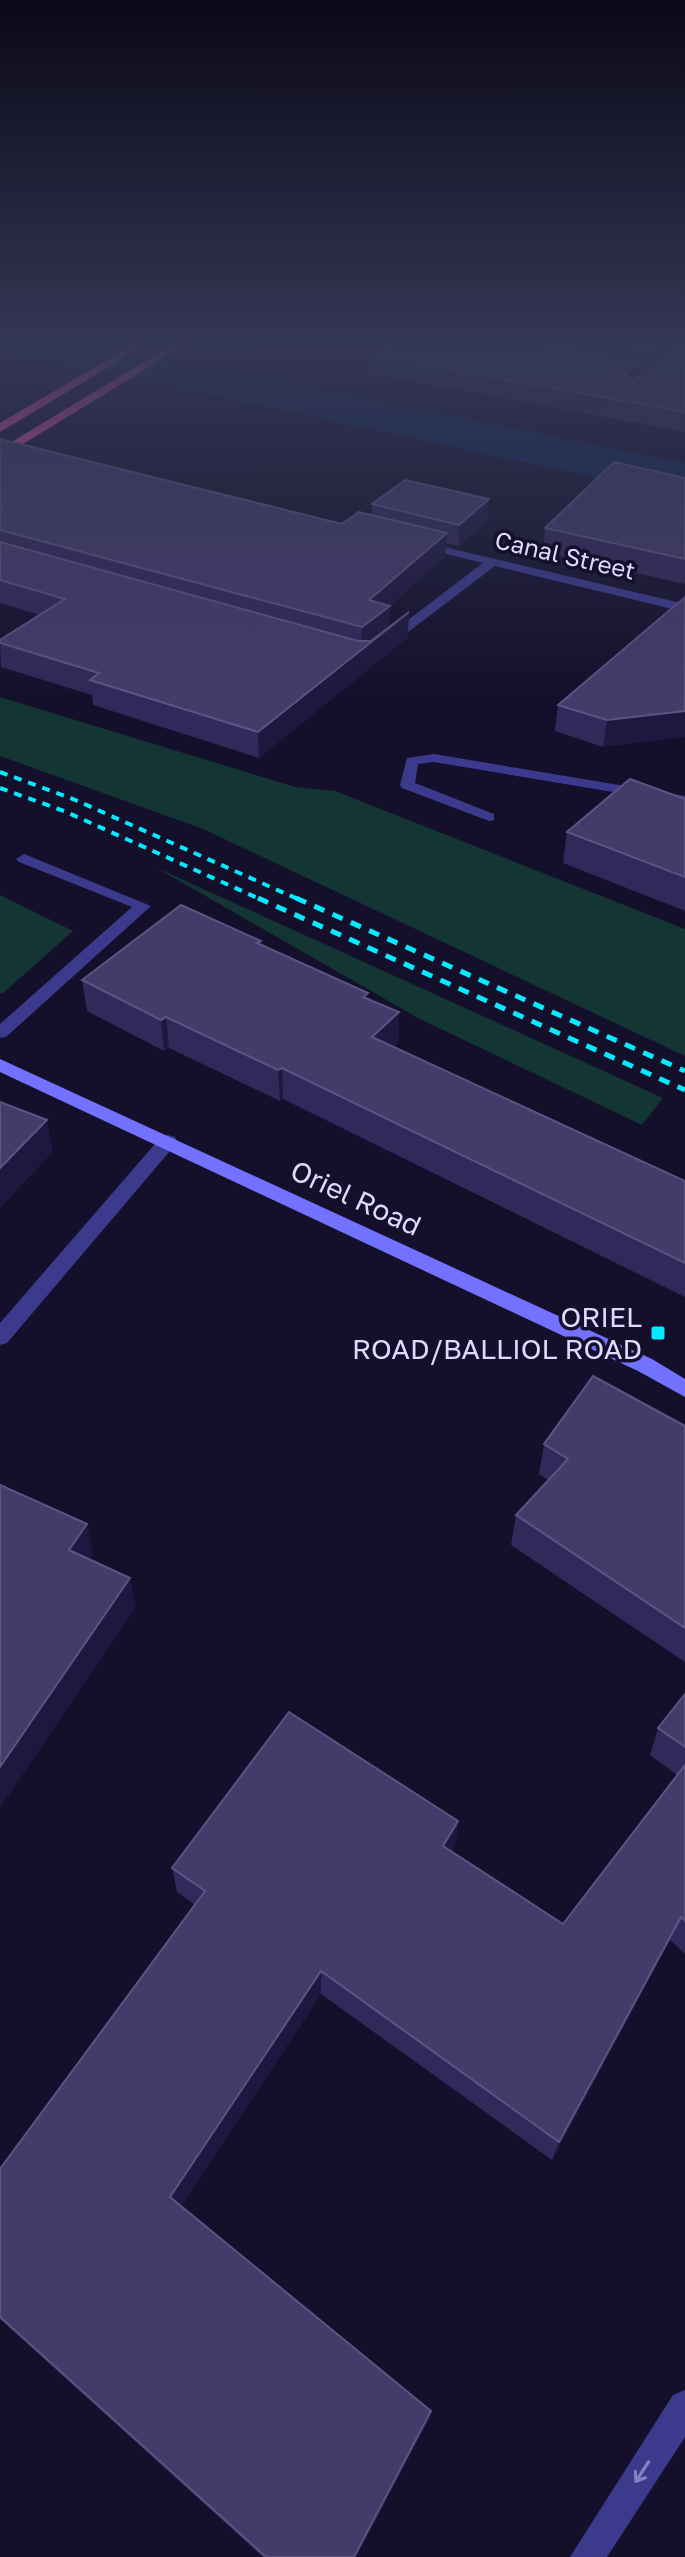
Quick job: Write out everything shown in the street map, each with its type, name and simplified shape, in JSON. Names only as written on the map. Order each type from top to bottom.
[{"type":"main road","name":"Oriel Road","points":[[0,1065],[645,1365],[685,1389]]},
{"type":"street","name":"Canal Street","points":[[400,539],[685,608]]},
{"type":"street","points":[[376,651],[492,562]]},
{"type":"street","points":[[489,817],[407,785],[412,761],[434,758],[685,800]]},
{"type":"street","points":[[0,1033],[143,906],[24,859]]},
{"type":"street","points":[[0,1337],[168,1141]]},
{"type":"street","points":[[587,2557],[685,2407]]},
{"type":"green space","points":[[0,697],[295,787],[335,791],[685,929],[685,1056],[203,829],[0,756]]},
{"type":"green space","points":[[155,867],[663,1098],[642,1125],[418,1018]]},
{"type":"green space","points":[[0,895],[73,931],[2,994],[0,993]]},
{"type":"water","points":[[510,459],[667,459],[685,463],[685,497]]},
{"type":"building","points":[[0,459],[82,459],[342,524],[359,512],[447,533],[369,600],[390,606],[362,627],[0,530]]},
{"type":"building","points":[[614,462],[685,478],[685,559],[545,528]]},
{"type":"building","points":[[405,480],[489,499],[459,525],[372,504]]},
{"type":"building","points":[[0,542],[358,641],[371,641],[409,612],[258,732],[90,680],[99,673],[0,643],[0,640],[65,599],[0,580]]},
{"type":"building","points":[[685,597],[685,711],[607,720],[558,705]]},
{"type":"building","points":[[630,779],[685,799],[685,877],[567,832]]},
{"type":"building","points":[[181,905],[368,993],[363,997],[399,1012],[372,1037],[685,1181],[685,1263],[282,1068],[278,1070],[166,1017],[161,1020],[82,980]]},
{"type":"building","points":[[0,1102],[47,1120],[0,1168]]},
{"type":"building","points":[[593,1376],[685,1426],[685,1628],[516,1515],[568,1459],[544,1444]]},
{"type":"building","points":[[0,1485],[87,1524],[69,1550],[130,1578],[0,1767]]},
{"type":"building","points":[[685,1694],[685,1747],[658,1728]]},
{"type":"building","points":[[289,1712],[458,1821],[443,1846],[563,1924],[685,1765],[685,1921],[681,1917],[559,2142],[321,1971],[170,2197],[431,2411],[354,2557],[266,2557],[0,2317],[0,2169],[205,1891],[172,1868]]},
{"type":"railway","points":[[0,772],[73,799],[300,900]]},
{"type":"railway","points":[[0,788],[64,811],[262,900]]},
{"type":"railway","points":[[258,898],[685,1090]]},
{"type":"railway","points":[[296,898],[685,1071]]},
{"type":"place","name":"ORIEL ROAD/BALLIOL ROAD","points":[[658,1333]]}]
